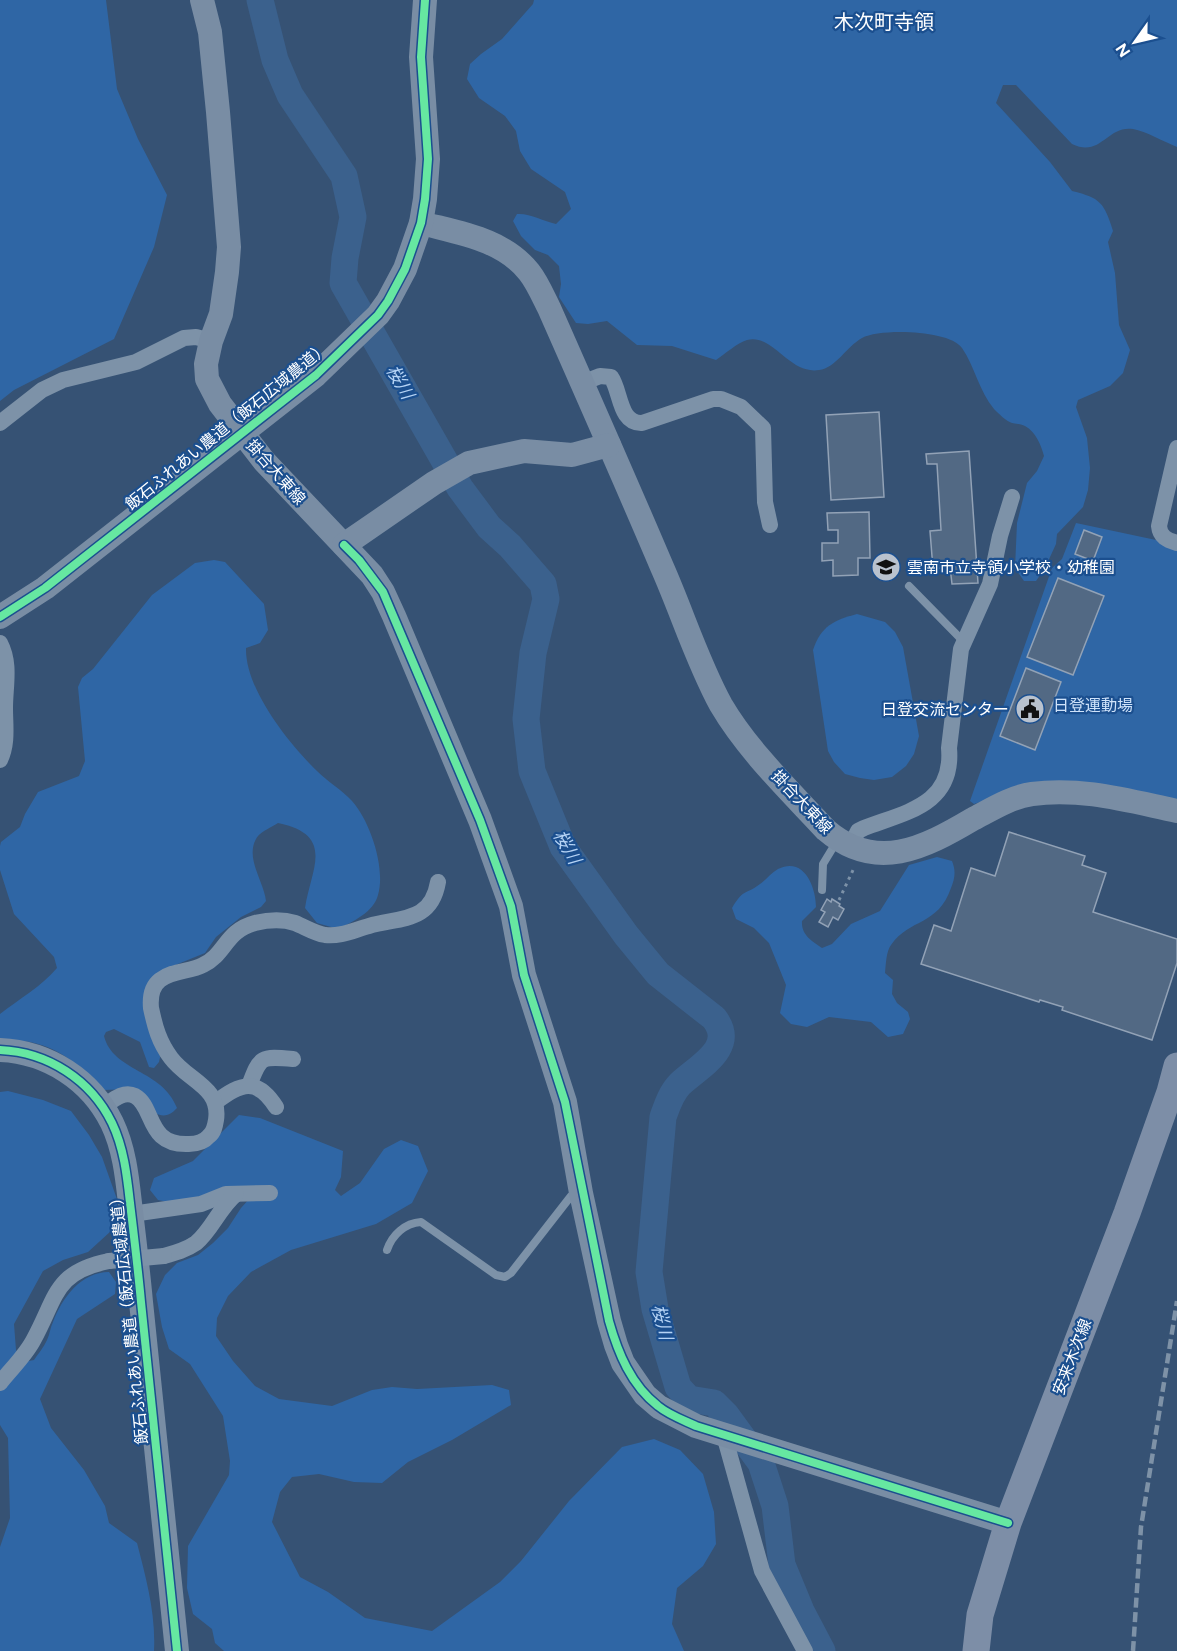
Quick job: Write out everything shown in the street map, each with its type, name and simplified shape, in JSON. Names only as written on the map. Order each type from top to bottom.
[{"type":"main road","name":"安来木次線","points":[[976,1651],[980,1615],[1008,1523],[1126,1213],[1170,1092],[1177,1066]]},
{"type":"street","name":"掛合大東線","points":[[202,0],[210,32],[229,247],[228,272],[221,314],[211,341],[206,364],[210,386],[220,404],[264,461],[359,560],[383,592],[480,820],[512,906],[524,975],[564,1101],[609,1321],[624,1363],[645,1395],[659,1407],[696,1426],[1008,1523]]},
{"type":"street","name":"飯石ふれあい農道（飯石広域農道）","points":[[0,617],[45,588],[316,375],[378,315],[397,287],[421,223],[428,159],[421,57],[425,0]]},
{"type":"street","name":"掛合大東線","points":[[421,223],[479,238],[497,246],[520,262],[530,273],[544,298],[705,672],[722,705],[739,731],[763,760],[826,830],[848,850]]},
{"type":"street","points":[[0,423],[42,390],[63,380],[136,362],[184,338],[196,337],[211,341]]},
{"type":"street","points":[[582,384],[600,375],[611,377],[625,414],[628,419],[636,423],[713,399],[730,401],[741,407],[763,428],[765,502],[771,525]]},
{"type":"street","points":[[344,545],[450,473],[470,463],[524,451],[572,455],[609,445]]},
{"type":"street","points":[[1177,448],[1159,526],[1160,532],[1166,539],[1177,543]]},
{"type":"street","points":[[1011,497],[990,584],[963,641],[949,748],[951,764],[941,787],[927,803],[858,831],[848,850],[876,854],[911,849],[1001,804],[1031,795],[1060,792],[1085,793],[1177,811]]},
{"type":"street","points":[[0,643],[5,655],[8,676],[5,704],[6,739],[0,760]]},
{"type":"street","points":[[103,1107],[120,1096],[128,1094],[136,1097],[143,1104],[160,1135],[175,1143],[204,1141],[215,1127],[218,1109],[216,1102],[207,1089],[178,1067],[159,1041],[151,1004],[151,994],[158,982],[170,974],[202,966],[212,960],[235,932],[254,923],[284,920],[326,935],[350,933],[370,926],[413,917],[431,904],[438,882]]},
{"type":"street","name":"飯石ふれあい農道（飯石広域農道）","points":[[0,1050],[29,1054],[69,1072],[89,1089],[103,1107],[120,1143],[132,1214],[177,1651]]},
{"type":"street","points":[[249,1086],[257,1064],[261,1060],[276,1057],[293,1059]]},
{"type":"street","points":[[216,1102],[237,1088],[249,1086],[265,1092],[276,1107]]},
{"type":"street","points":[[132,1214],[192,1206],[226,1194],[270,1193]]},
{"type":"street","points":[[0,1383],[33,1341],[56,1290],[63,1283],[89,1265],[164,1256],[178,1252],[196,1242],[224,1204],[236,1194]]},
{"type":"street","points":[[728,1436],[762,1571],[805,1651]]},
{"type":"lane","points":[[909,586],[963,641]]},
{"type":"lane","points":[[822,890],[823,864],[848,850]]},
{"type":"lane","points":[[387,1250],[396,1234],[412,1223],[422,1222],[496,1275],[505,1277],[511,1273],[571,1196],[582,1192]]},
{"type":"path","points":[[839,900],[848,850]]},
{"type":"green space","points":[[0,0],[106,0],[117,89],[138,139],[167,195],[154,247],[114,339],[14,390],[0,401]]},
{"type":"green space","points":[[534,0],[1177,0],[1177,147],[1138,130],[1124,129],[1090,147],[1082,147],[1072,144],[1016,85],[1003,85],[996,103],[1050,162],[1072,191],[1095,199],[1104,208],[1113,231],[1108,242],[1115,273],[1119,325],[1130,350],[1123,373],[1110,386],[1078,400],[1076,407],[1087,438],[1090,468],[1088,490],[1083,507],[1057,534],[1056,544],[1036,581],[1024,581],[1015,568],[1017,523],[1027,483],[1037,471],[1044,456],[1043,452],[1038,439],[1029,429],[1010,422],[994,409],[984,395],[962,348],[955,342],[944,337],[914,332],[871,335],[856,342],[831,365],[819,370],[808,370],[790,361],[765,342],[756,339],[743,341],[716,360],[672,346],[637,345],[607,321],[576,323],[559,297],[561,284],[559,266],[548,255],[535,250],[521,236],[513,221],[517,214],[522,214],[556,224],[571,209],[565,192],[531,169],[520,151],[516,131],[505,116],[479,98],[467,79],[470,64],[502,39]]},
{"type":"green space","name":"日登運動場","points":[[1076,523],[1156,540],[1177,547],[1177,799],[1034,785],[974,804],[970,801],[1052,568],[1062,559]]},
{"type":"green space","points":[[214,560],[225,562],[264,604],[268,630],[260,643],[246,648],[253,681],[271,715],[294,746],[359,810],[375,845],[380,884],[376,901],[356,920],[338,929],[317,923],[305,908],[316,855],[314,845],[308,836],[296,828],[278,823],[258,836],[254,844],[253,860],[266,901],[261,907],[241,917],[216,937],[205,953],[168,968],[154,979],[161,1053],[159,1062],[154,1068],[149,1067],[140,1042],[114,1029],[106,1032],[104,1036],[109,1048],[117,1057],[161,1085],[170,1095],[177,1108],[170,1114],[164,1115],[153,1111],[134,1089],[103,1090],[74,1062],[57,1051],[29,1042],[0,1039],[0,1014],[37,987],[57,968],[54,957],[14,914],[0,870],[0,846],[1,842],[20,827],[38,792],[79,776],[85,761],[78,687],[82,678],[93,669],[152,595],[195,563]]},
{"type":"green space","points":[[857,614],[885,622],[895,632],[903,647],[919,736],[914,754],[906,766],[892,777],[874,780],[845,774],[828,751],[813,650],[820,635],[829,625]]},
{"type":"green space","points":[[937,857],[952,861],[954,868],[953,881],[945,900],[931,916],[898,936],[887,955],[885,973],[893,980],[892,994],[897,1003],[908,1012],[910,1019],[903,1034],[888,1037],[871,1022],[829,1017],[807,1027],[791,1024],[780,1013],[786,985],[769,943],[754,928],[736,919],[732,908],[739,898],[778,869],[787,866],[801,870],[811,883],[816,907],[802,921],[803,930],[822,948],[832,944],[851,924],[880,911],[909,865]]},
{"type":"green space","points":[[8,1091],[43,1100],[71,1111],[102,1157],[118,1202],[111,1231],[88,1252],[63,1260],[43,1271],[14,1324],[16,1350],[24,1362],[34,1360],[46,1343],[52,1324],[67,1296],[81,1281],[99,1273],[109,1272],[116,1282],[115,1294],[77,1319],[40,1399],[51,1428],[84,1470],[105,1506],[109,1523],[137,1543],[152,1610],[154,1651],[0,1651],[0,1547],[10,1518],[8,1438],[0,1425],[0,1092]]},
{"type":"green space","points":[[239,1115],[260,1118],[343,1151],[341,1177],[335,1190],[341,1196],[360,1183],[384,1149],[401,1140],[418,1146],[428,1171],[412,1203],[376,1224],[291,1250],[251,1272],[228,1296],[217,1318],[216,1336],[233,1361],[255,1386],[279,1399],[332,1406],[372,1390],[392,1387],[417,1389],[492,1385],[509,1390],[511,1405],[452,1440],[408,1462],[382,1483],[354,1482],[319,1474],[292,1477],[280,1492],[272,1522],[300,1577],[328,1592],[365,1618],[432,1631],[500,1582],[521,1561],[569,1501],[622,1447],[654,1439],[680,1450],[703,1474],[714,1512],[716,1544],[703,1566],[677,1588],[672,1624],[684,1651],[224,1651],[215,1643],[212,1629],[193,1614],[187,1588],[188,1546],[229,1475],[230,1461],[223,1416],[190,1364],[169,1349],[156,1294],[165,1275],[177,1263],[198,1255],[213,1243],[228,1228],[250,1198],[178,1204],[158,1200],[150,1190],[154,1178],[193,1161]]},
{"type":"building","points":[[879,412],[884,497],[831,500],[826,415]]},
{"type":"building","points":[[969,451],[978,583],[952,584],[950,567],[933,569],[930,531],[941,530],[937,464],[927,464],[926,454]]},
{"type":"building","points":[[869,512],[870,558],[858,558],[858,575],[833,576],[833,560],[822,561],[822,543],[838,543],[838,530],[828,530],[827,513]]},
{"type":"building","points":[[1084,530],[1102,537],[1093,561],[1075,554]]},
{"type":"building","points":[[1058,578],[1104,596],[1073,675],[1027,657]]},
{"type":"building","name":"日登交流センター","points":[[1026,668],[1061,682],[1035,750],[1000,736]]},
{"type":"building","points":[[1009,832],[1085,856],[1082,865],[1106,873],[1093,912],[1177,939],[1177,963],[1152,1040],[1062,1010],[1063,1007],[1040,1000],[1039,1002],[921,964],[934,925],[951,931],[971,868],[995,876]]},
{"type":"building","points":[[827,899],[831,902],[832,899],[844,909],[838,920],[833,917],[828,927],[819,922],[825,912],[821,910]]},
{"type":"waterway","name":"桜川","points":[[260,0],[275,60],[290,95],[344,176],[353,217],[343,283],[460,488],[489,527],[510,546],[543,584],[546,599],[533,653],[526,719],[532,771],[563,847],[626,935],[658,974],[714,1018],[720,1029],[721,1038],[713,1056],[680,1084],[663,1117],[649,1272],[655,1309],[678,1387],[689,1399],[714,1403],[726,1415],[761,1463],[775,1506],[782,1565],[801,1611],[822,1651]]},
{"type":"railway","points":[[1133,1651],[1141,1527],[1177,1301]]},
{"type":"cycle path","points":[[0,617],[45,588],[316,375],[378,315],[388,301],[405,269],[421,223],[425,199],[428,159],[421,57],[425,0]]},
{"type":"cycle path","points":[[344,545],[359,560],[383,592],[480,820],[511,906],[524,975],[565,1102],[609,1321],[621,1356],[633,1378],[658,1406],[671,1415],[696,1426],[1008,1523]]},
{"type":"cycle path","points":[[0,1050],[35,1056],[66,1071],[80,1082],[103,1108],[112,1123],[122,1152],[136,1252],[177,1651]]},
{"type":"place","name":"雲南市立寺領小学校・幼稚園","points":[[886,567]]},
{"type":"place","name":"日登交流センター","points":[[1030,709]]},
{"type":"district","name":"木次町寺領","points":[[884,22]]}]
